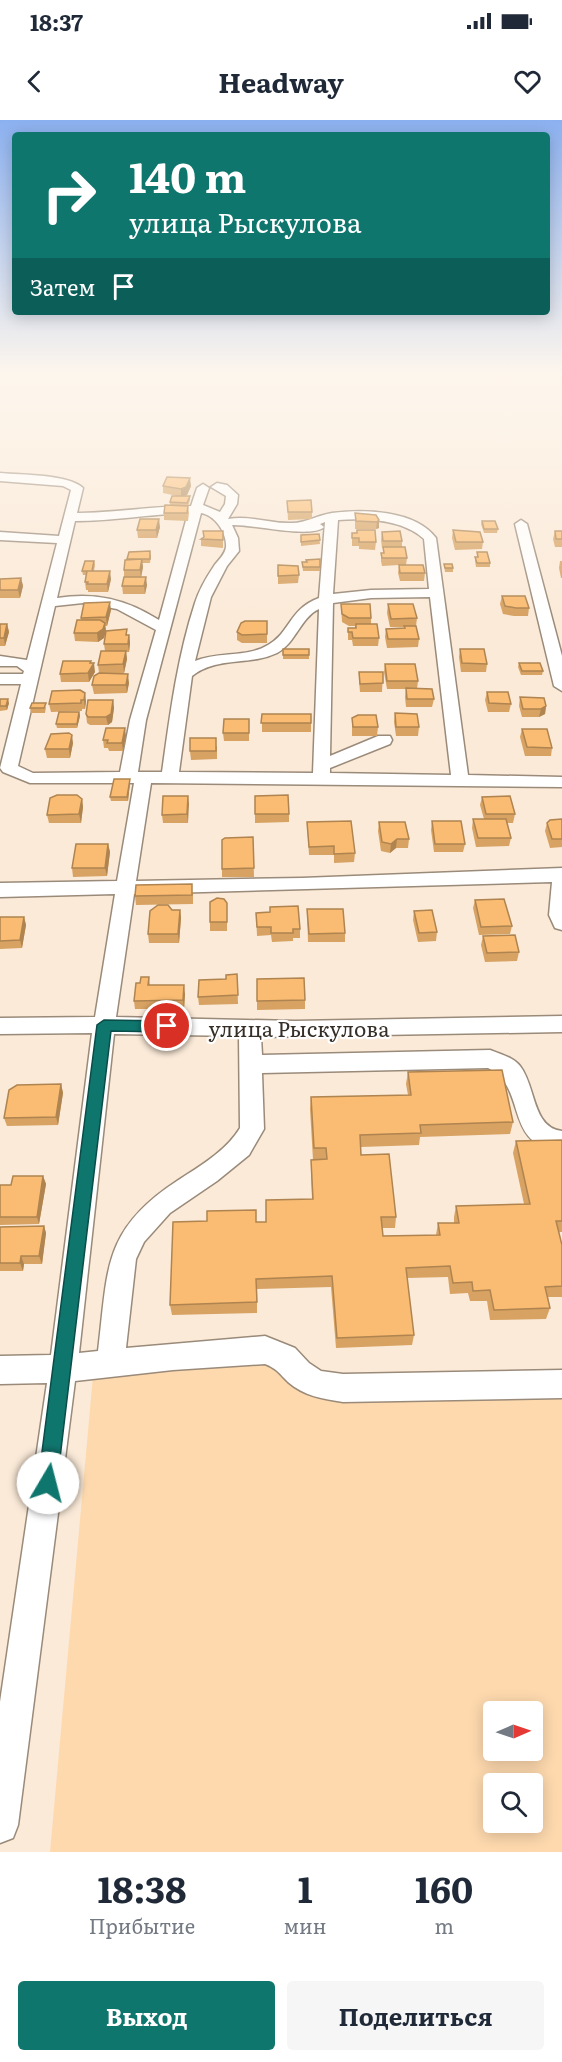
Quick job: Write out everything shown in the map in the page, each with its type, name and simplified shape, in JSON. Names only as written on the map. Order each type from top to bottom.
[{"type":"street","points":[[0,477],[65,483],[77,488],[8,774],[38,778],[170,778],[321,772],[460,780],[562,782]]},
{"type":"street","points":[[89,1366],[104,1025],[125,888],[138,720],[195,509],[210,488],[224,488],[232,495],[231,504],[223,520]]},
{"type":"street","points":[[70,517],[108,517],[153,510],[211,510],[223,520],[232,542],[232,550],[213,578],[202,601],[186,672],[170,778]]},
{"type":"street","points":[[223,520],[244,520],[278,526],[331,524],[362,517],[394,521],[422,530],[432,543],[436,593],[460,780]]},
{"type":"street","points":[[321,772],[326,601],[331,524]]},
{"type":"street","points":[[521,524],[562,686]]},
{"type":"street","points":[[0,536],[51,538],[64,541]]},
{"type":"street","points":[[186,672],[192,666],[256,655],[275,649],[300,615],[312,606],[326,601],[366,595],[436,593]]},
{"type":"street","points":[[48,603],[80,598],[117,603],[164,629]]},
{"type":"street","points":[[0,661],[20,662],[32,674]]},
{"type":"street","points":[[0,679],[32,674]]},
{"type":"street","points":[[321,772],[384,740]]},
{"type":"street","points":[[0,890],[562,874],[560,915],[562,923]]},
{"type":"street","name":"улица Рыскулова","points":[[0,1026],[104,1025],[250,1046],[562,1024]]},
{"type":"street","points":[[0,1824],[89,1366],[123,1257],[135,1234],[161,1205],[208,1174],[241,1148],[252,1129],[250,1046],[490,1059],[504,1065],[514,1075],[531,1125],[541,1136],[556,1142],[562,1141]]},
{"type":"street","points":[[0,1370],[89,1366],[265,1350],[285,1358],[299,1373],[316,1384],[343,1389],[562,1384]]},
{"type":"shaded area","points":[[265,1350],[299,1373],[562,1384],[562,1852],[50,1852],[93,1376]]},
{"type":"building","points":[[167,477],[190,478],[186,487],[181,489],[163,486]]},
{"type":"building","points":[[172,496],[190,496],[187,503],[170,502]]},
{"type":"building","points":[[311,500],[312,512],[288,512],[287,501]]},
{"type":"building","points":[[165,505],[188,506],[187,513],[164,513]]},
{"type":"building","points":[[355,513],[376,515],[379,520],[377,522],[356,521]]},
{"type":"building","points":[[140,519],[159,519],[156,530],[137,530]]},
{"type":"building","points":[[482,521],[495,521],[498,529],[484,529]]},
{"type":"building","points":[[357,530],[375,530],[376,542],[359,542],[359,538],[352,538],[352,533],[357,533]]},
{"type":"building","points":[[453,530],[480,532],[483,542],[456,542]]},
{"type":"building","points":[[203,531],[223,531],[223,540],[201,539],[204,537]]},
{"type":"building","points":[[400,531],[402,541],[383,541],[382,532]]},
{"type":"building","points":[[555,531],[562,531],[562,539],[556,539]]},
{"type":"building","points":[[319,534],[320,540],[301,542],[301,535]]},
{"type":"building","points":[[383,547],[405,547],[407,558],[382,558]]},
{"type":"building","points":[[150,551],[150,559],[127,559],[129,552]]},
{"type":"building","points":[[477,552],[487,552],[490,563],[477,563],[475,557],[478,557]]},
{"type":"building","points":[[142,559],[140,570],[124,570],[125,560]]},
{"type":"building","points":[[320,559],[320,567],[303,567],[302,562],[307,562],[306,560]]},
{"type":"building","points":[[85,561],[94,561],[92,571],[82,571]]},
{"type":"building","points":[[444,564],[452,564],[453,568],[445,568]]},
{"type":"building","points":[[278,565],[298,566],[299,575],[278,576]]},
{"type":"building","points":[[399,565],[423,565],[425,573],[400,573]]},
{"type":"building","points":[[87,571],[110,571],[107,584],[87,584],[88,582],[85,582]]},
{"type":"building","points":[[124,577],[146,577],[144,586],[122,586]]},
{"type":"building","points":[[21,578],[18,590],[0,590],[0,579]]},
{"type":"building","points":[[502,596],[525,596],[529,608],[505,606]]},
{"type":"building","points":[[110,602],[106,617],[81,618],[84,603]]},
{"type":"building","points":[[341,604],[370,604],[371,618],[349,618],[342,614]]},
{"type":"building","points":[[388,604],[413,604],[417,618],[391,619]]},
{"type":"building","points":[[77,620],[100,620],[105,623],[103,629],[97,633],[74,633]]},
{"type":"building","points":[[267,621],[267,634],[242,635],[237,632],[241,623]]},
{"type":"building","points":[[0,624],[7,624],[4,638],[0,638]]},
{"type":"building","points":[[356,624],[377,624],[379,638],[353,638],[348,628],[356,628]]},
{"type":"building","points":[[404,626],[416,626],[419,639],[388,639],[386,629],[405,628]]},
{"type":"building","points":[[127,629],[128,644],[104,644],[106,631]]},
{"type":"building","points":[[283,649],[309,649],[309,655],[283,655]]},
{"type":"building","points":[[460,649],[484,649],[487,664],[462,663]]},
{"type":"building","points":[[101,651],[126,651],[123,664],[98,665]]},
{"type":"building","points":[[63,661],[91,661],[90,663],[94,663],[88,673],[60,674]]},
{"type":"building","points":[[519,663],[540,663],[543,671],[522,671]]},
{"type":"building","points":[[385,664],[415,664],[418,681],[387,681]]},
{"type":"building","points":[[359,672],[383,672],[383,683],[360,684]]},
{"type":"building","points":[[99,673],[128,674],[126,685],[92,685],[94,676]]},
{"type":"building","points":[[406,688],[432,689],[434,699],[407,699]]},
{"type":"building","points":[[80,690],[85,693],[81,703],[49,704],[52,691]]},
{"type":"building","points":[[487,692],[508,692],[511,704],[489,703]]},
{"type":"building","points":[[520,697],[544,698],[546,706],[541,709],[523,709]]},
{"type":"building","points":[[0,699],[8,699],[6,706],[0,706]]},
{"type":"building","points":[[88,700],[113,700],[111,714],[106,717],[88,717],[86,714]]},
{"type":"building","points":[[32,703],[46,703],[44,708],[30,708]]},
{"type":"building","points":[[59,712],[79,712],[77,724],[56,724]]},
{"type":"building","points":[[395,713],[417,714],[419,727],[396,727]]},
{"type":"building","points":[[262,714],[311,714],[311,723],[261,723]]},
{"type":"building","points":[[358,715],[376,715],[378,727],[353,727],[352,718]]},
{"type":"building","points":[[224,719],[249,719],[249,733],[223,733]]},
{"type":"building","points":[[106,728],[125,728],[122,743],[107,743],[108,740],[103,740]]},
{"type":"building","points":[[522,729],[547,729],[552,748],[527,747]]},
{"type":"building","points":[[69,733],[72,735],[69,749],[45,749],[51,734]]},
{"type":"building","points":[[190,738],[216,738],[216,751],[190,751]]},
{"type":"building","points":[[114,779],[130,779],[127,797],[110,797]]},
{"type":"building","points":[[57,795],[77,795],[82,799],[79,814],[47,815],[50,798]]},
{"type":"building","points":[[288,795],[289,814],[255,814],[255,796]]},
{"type":"building","points":[[163,796],[188,796],[187,814],[162,815]]},
{"type":"building","points":[[510,796],[515,814],[486,814],[482,797]]},
{"type":"building","points":[[473,819],[506,819],[511,838],[478,838]]},
{"type":"building","points":[[562,819],[562,839],[552,839],[547,823],[550,820]]},
{"type":"building","points":[[351,821],[355,853],[334,854],[334,846],[309,847],[307,822]]},
{"type":"building","points":[[432,821],[461,821],[465,844],[435,844]]},
{"type":"building","points":[[379,822],[405,822],[409,839],[397,839],[391,844],[382,842]]},
{"type":"building","points":[[253,837],[254,868],[222,869],[222,840]]},
{"type":"building","points":[[76,844],[108,844],[105,868],[72,868]]},
{"type":"building","points":[[192,884],[192,895],[135,896],[136,885]]},
{"type":"building","points":[[217,898],[224,899],[227,903],[227,922],[210,922],[210,902]]},
{"type":"building","points":[[504,899],[512,926],[481,927],[475,900]]},
{"type":"building","points":[[158,905],[168,905],[172,910],[180,910],[178,934],[148,934],[150,911]]},
{"type":"building","points":[[298,906],[300,929],[293,929],[293,933],[271,933],[271,927],[257,927],[256,913],[270,912],[270,907]]},
{"type":"building","points":[[307,909],[343,909],[345,933],[309,934]]},
{"type":"building","points":[[432,910],[437,932],[419,933],[414,911]]},
{"type":"building","points":[[0,917],[24,917],[20,940],[0,941]]},
{"type":"building","points":[[515,935],[519,952],[487,953],[483,936]]},
{"type":"building","points":[[237,974],[238,995],[198,997],[199,980],[226,979],[226,975]]},
{"type":"building","points":[[141,977],[149,977],[148,985],[184,985],[183,1000],[134,1001],[136,983],[140,983]]},
{"type":"building","points":[[304,978],[305,1000],[257,1001],[257,979]]},
{"type":"building","points":[[502,1070],[513,1122],[420,1125],[421,1133],[360,1135],[361,1155],[389,1154],[396,1217],[381,1217],[383,1236],[440,1235],[438,1223],[459,1223],[456,1206],[530,1204],[516,1141],[562,1140],[562,1221],[556,1221],[562,1245],[562,1286],[545,1287],[550,1308],[494,1310],[490,1290],[473,1291],[472,1282],[453,1283],[450,1266],[406,1268],[414,1335],[337,1338],[332,1276],[256,1279],[257,1302],[170,1305],[173,1222],[207,1221],[207,1211],[256,1210],[256,1222],[266,1222],[266,1200],[313,1199],[311,1160],[327,1159],[326,1148],[314,1148],[311,1097],[411,1095],[408,1072]]},
{"type":"building","points":[[61,1084],[56,1117],[4,1118],[9,1090],[17,1085]]},
{"type":"building","points":[[13,1176],[43,1176],[37,1217],[0,1217],[0,1185],[11,1185]]},
{"type":"building","points":[[44,1226],[39,1256],[21,1256],[20,1263],[0,1263],[0,1227]]},
{"type":"route","points":[[48,1483],[104,1025],[167,1026]]}]
